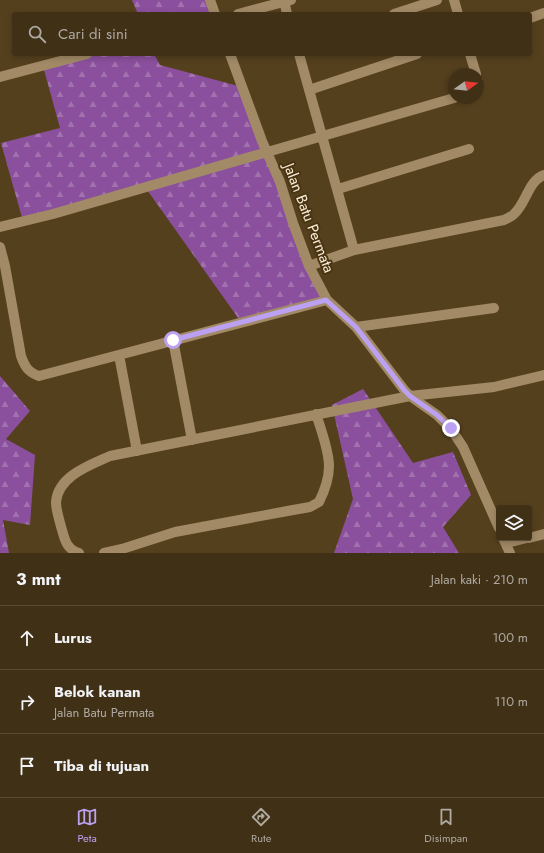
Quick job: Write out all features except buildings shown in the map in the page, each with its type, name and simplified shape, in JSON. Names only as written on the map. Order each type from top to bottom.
[{"type":"street","points":[[210,0],[215,12]]},
{"type":"street","points":[[400,12],[437,0]]},
{"type":"street","points":[[454,0],[457,12]]},
{"type":"street","points":[[245,12],[286,1],[287,12]]},
{"type":"street","points":[[532,17],[544,13]]},
{"type":"street","points":[[0,77],[79,56]]},
{"type":"street","name":"Jalan Batu Permata","points":[[231,56],[280,182],[309,266],[326,300],[356,327],[410,396],[437,415],[451,428],[463,447],[496,521]]},
{"type":"street","points":[[300,56],[338,188],[354,250]]},
{"type":"street","points":[[309,90],[411,56]]},
{"type":"street","points":[[471,56],[474,68]]},
{"type":"street","points":[[0,227],[53,214],[448,100]]},
{"type":"street","points":[[338,188],[469,149]]},
{"type":"street","points":[[309,266],[354,250],[504,220],[515,214],[526,200],[532,185],[544,175]]},
{"type":"street","points":[[0,247],[5,266],[21,356],[25,367],[31,373],[39,376],[326,300]]},
{"type":"street","points":[[356,327],[494,308]]},
{"type":"street","points":[[173,340],[192,440]]},
{"type":"street","points":[[119,354],[137,451]]},
{"type":"street","points":[[79,553],[74,551],[67,544],[60,524],[56,503],[59,492],[65,482],[74,473],[110,456],[410,396],[494,387],[544,375]]},
{"type":"street","points":[[104,553],[122,549],[175,532],[310,507],[319,502],[323,494],[329,467],[316,414]]},
{"type":"street","points":[[532,537],[544,534]]},
{"type":"street","points":[[504,541],[510,553]]},
{"type":"green space","points":[[132,0],[210,0],[214,12],[137,12]]},
{"type":"green space","points":[[80,56],[155,56],[160,65],[242,87],[327,300],[241,322],[145,187],[23,221],[1,143],[60,128],[43,66]]},
{"type":"green space","points":[[0,376],[30,411],[6,439],[35,455],[30,525],[3,520],[9,553],[0,553]]},
{"type":"green space","points":[[363,389],[413,463],[453,452],[471,495],[443,527],[459,553],[334,553],[353,499],[332,405]]},
{"type":"route","points":[[173,340],[326,300],[356,327],[405,391],[437,415],[451,428]]}]
